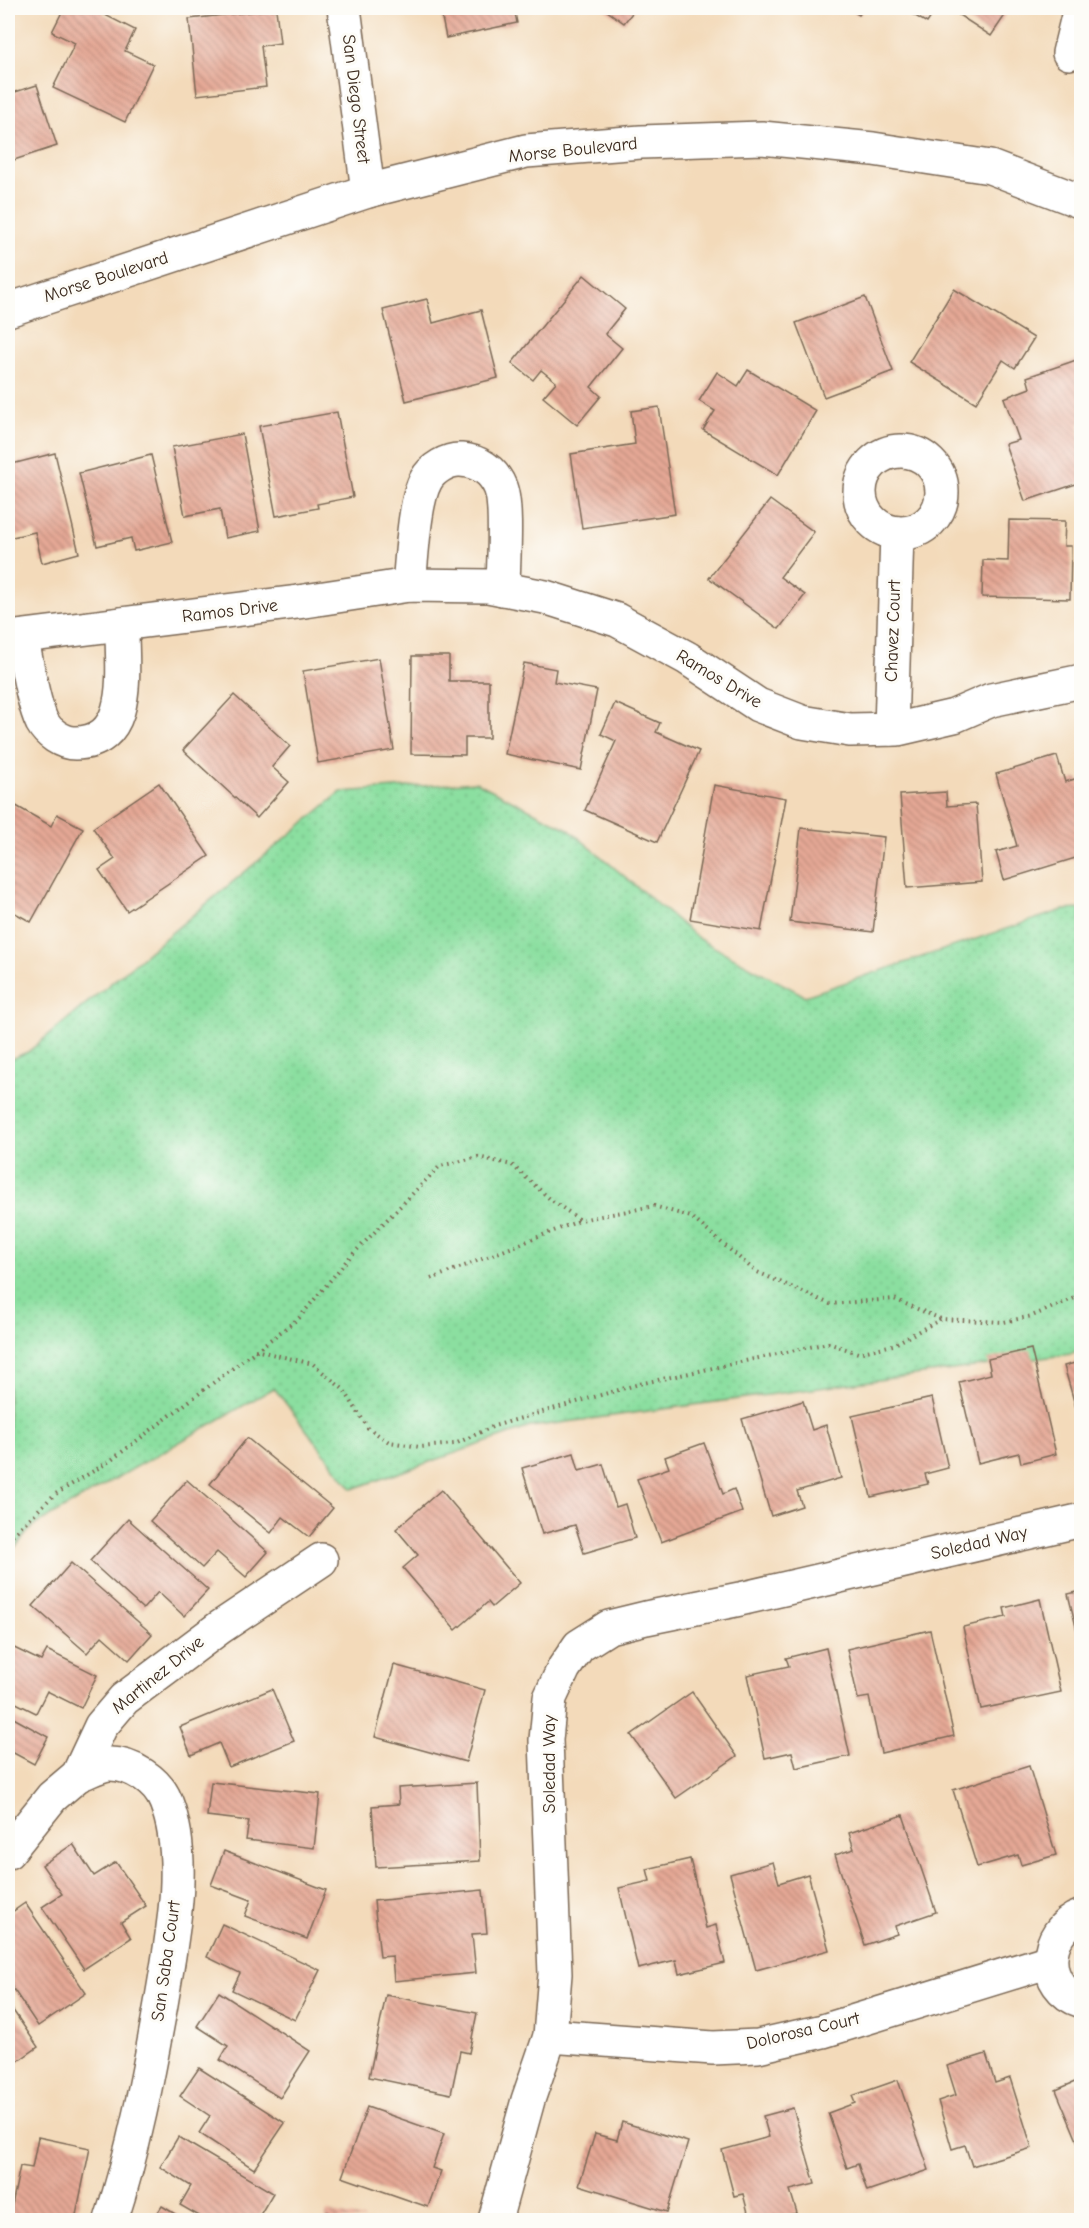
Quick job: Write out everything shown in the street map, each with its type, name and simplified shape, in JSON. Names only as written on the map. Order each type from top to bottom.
[{"type":"street","name":"San Diego Street","points":[[344,8],[368,191]]},
{"type":"street","points":[[1069,53],[1080,8]]},
{"type":"street","name":"Morse Boulevard","points":[[8,310],[368,191],[526,151],[641,142],[762,138],[873,149],[990,167],[1082,202]]},
{"type":"street","points":[[409,585],[420,496],[426,479],[440,466],[458,460],[476,462],[484,467],[491,472],[501,488],[502,589]]},
{"type":"street","name":"Chavez Court","points":[[891,729],[897,533]]},
{"type":"street","name":"Ramos Drive","points":[[122,624],[121,701],[117,719],[106,734],[90,743],[71,743],[54,736],[42,722],[14,638],[409,585],[488,586],[545,597],[617,620],[687,658],[759,705],[802,722],[849,730],[891,729],[954,716],[991,699],[1082,681]]},
{"type":"street","name":"Soledad Way","points":[[495,2220],[528,2100],[550,2036],[555,1974],[546,1740],[550,1698],[564,1668],[579,1646],[609,1627],[1082,1521]]},
{"type":"street","name":"Martinez Drive","points":[[8,1852],[52,1797],[78,1775],[101,1726],[124,1699],[219,1628],[321,1560]]},
{"type":"street","name":"San Saba Court","points":[[78,1775],[108,1764],[132,1768],[150,1780],[165,1799],[173,1824],[177,1869],[171,1945],[149,2073],[111,2220]]},
{"type":"street","points":[[1082,1916],[1066,1924],[1057,1934],[1051,1947],[1050,1961],[1053,1976],[1062,1989],[1082,2001]]},
{"type":"street","name":"Dolorosa Court","points":[[550,2036],[703,2047],[758,2046],[823,2031],[1050,1961]]},
{"type":"path","points":[[8,1539],[54,1495],[110,1461],[299,1318],[362,1243],[440,1166],[478,1157],[512,1165],[550,1199],[580,1220]]},
{"type":"path","points":[[431,1279],[580,1220],[654,1206],[691,1217],[755,1271],[830,1304],[894,1299],[941,1319],[1004,1322],[1032,1316],[1082,1295]]},
{"type":"path","points":[[255,1350],[313,1364],[344,1389],[368,1428],[389,1442],[420,1447],[455,1444],[494,1426],[628,1387],[828,1343],[858,1353],[892,1345],[941,1319]]},
{"type":"green space","points":[[476,782],[568,829],[699,939],[805,996],[1063,910],[1081,909],[1081,1348],[1071,1354],[530,1427],[352,1489],[274,1388],[33,1526],[8,1556],[8,1060],[28,1052],[341,792]]},
{"type":"building","points":[[64,8],[106,8],[103,14],[135,30],[125,51],[153,64],[125,122],[53,88],[75,43],[52,32]]},
{"type":"building","points":[[440,8],[514,8],[517,23],[446,38]]},
{"type":"building","points":[[603,8],[636,8],[624,23]]},
{"type":"building","points":[[847,8],[864,8],[859,15]]},
{"type":"building","points":[[902,8],[937,8],[927,23]]},
{"type":"building","points":[[948,8],[1010,8],[991,36]]},
{"type":"building","points":[[276,9],[280,43],[261,46],[266,87],[197,95],[189,19]]},
{"type":"building","points":[[8,79],[12,93],[37,85],[57,146],[8,162]]},
{"type":"building","points":[[584,275],[625,309],[605,334],[622,348],[591,387],[601,396],[577,425],[543,397],[556,382],[541,370],[533,380],[512,363]]},
{"type":"building","points":[[954,289],[1034,338],[1015,368],[1003,360],[976,403],[909,362]]},
{"type":"building","points":[[865,297],[893,371],[824,397],[796,323]]},
{"type":"building","points":[[427,299],[433,323],[481,310],[498,378],[406,401],[383,310]]},
{"type":"building","points":[[1082,358],[1082,422],[1079,423],[1082,482],[1025,501],[1005,444],[1019,440],[1004,398],[1030,388],[1027,377]]},
{"type":"building","points":[[748,370],[816,411],[778,475],[703,430],[715,411],[699,401],[717,372],[738,386]]},
{"type":"building","points":[[659,407],[675,514],[582,528],[571,454],[635,444],[631,411]]},
{"type":"building","points":[[337,412],[353,497],[317,504],[318,508],[276,516],[259,426]]},
{"type":"building","points":[[242,434],[260,531],[225,538],[220,509],[185,516],[172,447]]},
{"type":"building","points":[[55,453],[79,553],[42,563],[35,532],[8,538],[8,465]]},
{"type":"building","points":[[151,455],[172,542],[134,551],[131,538],[97,546],[79,473]]},
{"type":"building","points":[[770,500],[814,532],[780,577],[805,595],[779,629],[709,578]]},
{"type":"building","points":[[1009,520],[1065,521],[1064,546],[1071,546],[1070,599],[982,597],[983,560],[1008,561]]},
{"type":"building","points":[[412,656],[449,656],[449,681],[489,681],[489,738],[465,738],[465,755],[411,754]]},
{"type":"building","points":[[379,658],[394,750],[318,763],[303,671]]},
{"type":"building","points":[[524,663],[556,669],[554,682],[597,690],[581,770],[505,754]]},
{"type":"building","points":[[234,695],[290,746],[272,767],[289,782],[257,818],[183,750]]},
{"type":"building","points":[[615,703],[660,723],[656,732],[699,751],[657,842],[585,810],[616,741],[601,734]]},
{"type":"building","points":[[1057,756],[1065,782],[1078,778],[1082,788],[1082,856],[1004,880],[996,852],[1017,846],[996,774]]},
{"type":"building","points":[[159,783],[209,856],[127,911],[99,870],[115,859],[93,828]]},
{"type":"building","points":[[714,785],[786,798],[761,931],[690,919]]},
{"type":"building","points":[[946,792],[947,806],[976,804],[982,882],[907,888],[900,795]]},
{"type":"building","points":[[11,803],[51,826],[57,814],[83,828],[31,922],[8,909],[8,809]]},
{"type":"building","points":[[801,828],[884,837],[873,932],[790,922]]},
{"type":"building","points":[[1031,1349],[1056,1454],[1021,1463],[1019,1453],[978,1463],[959,1382],[991,1374],[988,1359]]},
{"type":"building","points":[[1082,1361],[1082,1426],[1081,1426],[1064,1366]]},
{"type":"building","points":[[932,1398],[948,1468],[925,1474],[928,1484],[871,1497],[852,1416]]},
{"type":"building","points":[[803,1401],[812,1430],[826,1425],[841,1478],[797,1491],[802,1506],[771,1516],[742,1419]]},
{"type":"building","points":[[247,1438],[333,1508],[309,1537],[283,1517],[271,1533],[210,1484]]},
{"type":"building","points":[[704,1443],[723,1494],[734,1489],[742,1512],[661,1542],[637,1479],[669,1468],[665,1457]]},
{"type":"building","points":[[574,1453],[579,1471],[603,1464],[616,1507],[625,1504],[635,1538],[584,1553],[575,1525],[542,1534],[522,1468]]},
{"type":"building","points":[[187,1480],[268,1552],[246,1577],[217,1552],[202,1568],[150,1521]]},
{"type":"building","points":[[441,1490],[520,1583],[492,1607],[488,1602],[456,1630],[403,1568],[418,1555],[396,1529]]},
{"type":"building","points":[[128,1519],[208,1590],[184,1616],[158,1592],[143,1609],[90,1561]]},
{"type":"building","points":[[71,1563],[152,1634],[129,1660],[102,1636],[87,1653],[33,1606]]},
{"type":"building","points":[[1082,1591],[1082,1646],[1081,1647],[1068,1594]]},
{"type":"building","points":[[1040,1599],[1061,1692],[981,1709],[963,1627],[1006,1617],[1004,1608]]},
{"type":"building","points":[[930,1630],[954,1736],[881,1753],[869,1697],[858,1699],[847,1649]]},
{"type":"building","points":[[8,1645],[41,1661],[47,1650],[97,1675],[81,1708],[47,1691],[36,1713],[8,1699]]},
{"type":"building","points":[[826,1648],[850,1756],[796,1768],[792,1752],[765,1758],[747,1675],[789,1666],[786,1658]]},
{"type":"building","points":[[394,1665],[485,1690],[466,1762],[375,1737]]},
{"type":"building","points":[[272,1689],[294,1741],[229,1767],[219,1743],[191,1755],[180,1727]]},
{"type":"building","points":[[692,1692],[737,1756],[676,1798],[631,1735]]},
{"type":"building","points":[[8,1715],[48,1737],[34,1764],[8,1750]]},
{"type":"building","points":[[1029,1766],[1056,1855],[1021,1865],[1018,1855],[977,1867],[953,1790]]},
{"type":"building","points":[[211,1782],[320,1794],[314,1848],[246,1840],[249,1821],[207,1816]]},
{"type":"building","points":[[477,1783],[480,1861],[376,1867],[372,1806],[399,1804],[398,1788]]},
{"type":"building","points":[[903,1815],[936,1912],[895,1926],[897,1934],[865,1945],[835,1855],[854,1849],[849,1833]]},
{"type":"building","points":[[73,1844],[94,1876],[116,1862],[146,1906],[121,1922],[131,1938],[84,1969],[42,1907],[62,1894],[42,1865]]},
{"type":"building","points":[[224,1851],[326,1890],[307,1939],[245,1916],[251,1900],[211,1885]]},
{"type":"building","points":[[690,1859],[706,1928],[716,1925],[725,1963],[679,1974],[676,1960],[638,1969],[619,1888],[650,1881],[647,1869]]},
{"type":"building","points":[[773,1862],[779,1883],[808,1874],[829,1950],[756,1970],[730,1874]]},
{"type":"building","points":[[483,1890],[487,1933],[472,1934],[476,1973],[394,1981],[392,1956],[380,1957],[374,1901]]},
{"type":"building","points":[[25,1903],[86,1993],[38,2026],[8,1981],[8,1951],[12,1948],[8,1942],[8,1915]]},
{"type":"building","points":[[222,1924],[320,1970],[295,2020],[232,1990],[240,1973],[207,1957]]},
{"type":"building","points":[[219,1992],[310,2051],[280,2098],[220,2060],[228,2046],[197,2026]]},
{"type":"building","points":[[386,1995],[477,2013],[469,2053],[460,2051],[451,2094],[369,2077]]},
{"type":"building","points":[[8,2003],[38,2047],[8,2068]]},
{"type":"building","points":[[986,2054],[995,2083],[1010,2078],[1032,2148],[972,2166],[965,2145],[952,2149],[938,2101],[956,2095],[947,2066]]},
{"type":"building","points":[[199,2068],[285,2123],[254,2169],[199,2133],[210,2116],[180,2096]]},
{"type":"building","points":[[1082,2079],[1082,2150],[1081,2150],[1056,2090]]},
{"type":"building","points":[[898,2080],[929,2170],[867,2191],[858,2164],[847,2168],[828,2113],[855,2103],[852,2096]]},
{"type":"building","points":[[367,2107],[444,2134],[432,2168],[441,2171],[428,2207],[342,2177]]},
{"type":"building","points":[[793,2108],[815,2184],[790,2190],[797,2213],[769,2220],[750,2220],[743,2194],[734,2196],[722,2150],[769,2137],[763,2116]]},
{"type":"building","points":[[622,2122],[688,2142],[667,2212],[579,2185],[595,2134],[617,2140]]},
{"type":"building","points":[[38,2137],[90,2148],[75,2220],[9,2220],[20,2166],[32,2168]]},
{"type":"building","points":[[178,2137],[273,2193],[257,2220],[206,2220],[180,2205],[191,2186],[160,2167]]},
{"type":"building","points":[[162,2206],[185,2220],[153,2220]]},
{"type":"building","points":[[327,2212],[364,2219],[364,2220],[325,2220]]}]
